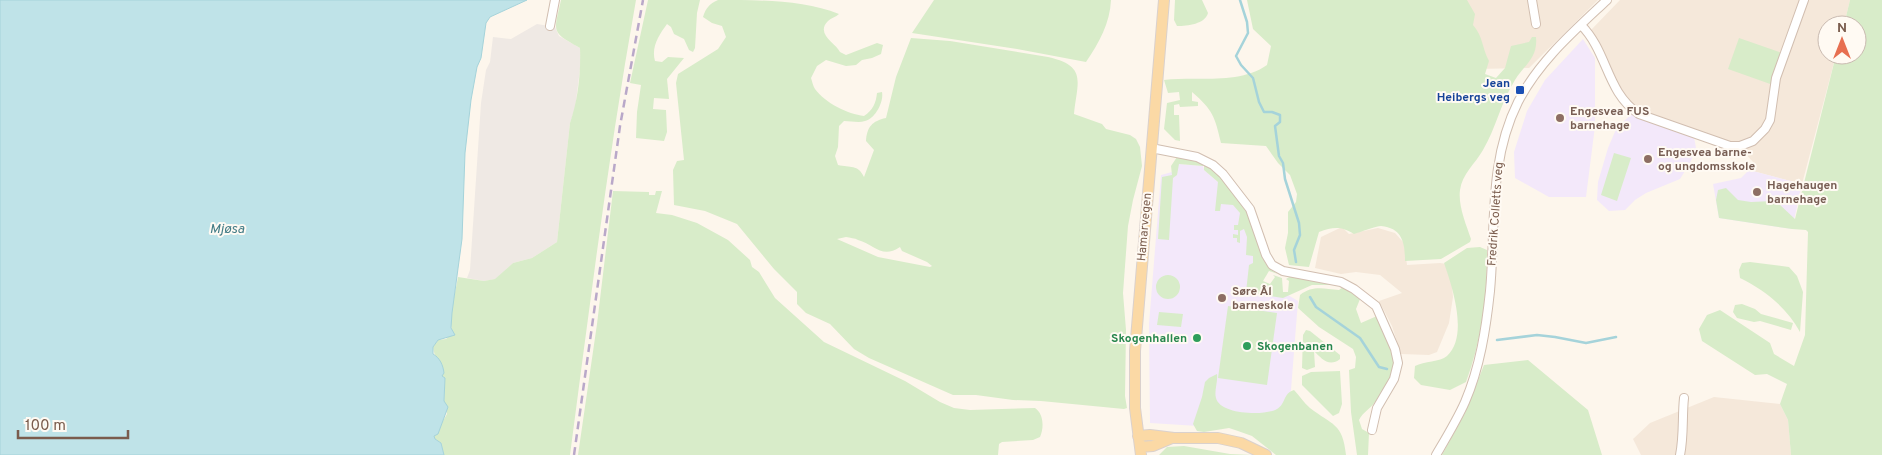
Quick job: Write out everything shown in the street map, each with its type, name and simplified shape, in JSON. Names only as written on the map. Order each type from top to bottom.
[{"type":"main road","name":"Hamarvegen","points":[[1140,451],[1135,408],[1135,351],[1164,0]]},
{"type":"main road","points":[[1138,436],[1218,438],[1241,443],[1266,455]]},
{"type":"main road","points":[[1140,451],[1174,438]]},
{"type":"street","points":[[550,26],[555,0]]},
{"type":"street","points":[[1532,0],[1536,24]]},
{"type":"street","name":"Fredrik Colletts veg","points":[[1436,455],[1465,402],[1480,356],[1486,322],[1492,258],[1497,164],[1508,125],[1518,103],[1539,68],[1607,0]]},
{"type":"street","points":[[1581,25],[1591,35],[1613,84],[1629,108],[1639,114],[1734,146],[1753,141],[1765,129],[1770,120],[1776,78],[1804,0]]},
{"type":"street","points":[[1151,148],[1197,157],[1214,166],[1223,174],[1250,209],[1266,255],[1272,265],[1283,271],[1341,282],[1354,289],[1376,306],[1395,349],[1398,364],[1394,379],[1377,408],[1372,430]]},
{"type":"street","points":[[1680,455],[1684,398]]},
{"type":"shaded area","points":[[1457,0],[1598,0],[1529,68],[1476,69]]},
{"type":"shaded area","points":[[1620,0],[1850,0],[1846,15],[1817,15],[1817,65],[1833,65],[1802,184],[1749,170],[1755,164],[1735,143],[1640,111],[1627,101],[1591,30]]},
{"type":"shaded area","points":[[537,24],[555,27],[559,36],[580,48],[581,61],[575,109],[570,123],[557,242],[532,258],[513,263],[496,279],[484,281],[467,278],[470,270],[481,103],[486,70],[490,62],[493,37],[511,39]]},
{"type":"shaded area","name":"Engesvea FUS barnehage","points":[[1583,39],[1595,58],[1595,126],[1586,197],[1549,197],[1515,178],[1514,152],[1527,111],[1545,80]]},
{"type":"shaded area","name":"Engesvea barne- og ungdomsskole","points":[[1632,114],[1694,137],[1696,148],[1690,163],[1680,179],[1646,193],[1625,210],[1609,211],[1597,200],[1598,182],[1608,148],[1617,127]]},
{"type":"shaded area","name":"Søre Ål barneskole","points":[[1179,164],[1203,166],[1204,170],[1219,183],[1240,213],[1256,255],[1258,290],[1288,295],[1298,301],[1291,390],[1275,428],[1150,423],[1149,324],[1161,175],[1172,172]]},
{"type":"shaded area","name":"Hagehaugen barnehage","points":[[1749,170],[1802,184],[1792,229],[1719,218],[1713,184],[1741,178]]},
{"type":"shaded area","points":[[1342,227],[1349,234],[1378,228],[1395,233],[1404,243],[1407,265],[1447,264],[1451,274],[1453,297],[1449,323],[1437,352],[1429,355],[1401,354],[1392,326],[1379,301],[1402,293],[1380,275],[1356,272],[1341,274],[1315,268],[1321,237]]},
{"type":"shaded area","points":[[1714,397],[1780,404],[1788,420],[1791,455],[1641,455],[1633,439],[1650,423]]},
{"type":"green space","points":[[561,0],[636,0],[609,170],[570,455],[444,455],[441,443],[434,436],[447,414],[444,401],[445,379],[442,376],[433,347],[438,340],[446,339],[453,332],[451,314],[458,277],[484,281],[495,279],[513,263],[532,258],[557,242],[570,123],[577,96],[580,57],[580,48],[563,38],[557,30],[556,25]]},
{"type":"green space","points":[[648,0],[700,0],[693,52],[689,50],[684,39],[674,34],[671,27],[667,24],[655,46],[655,61],[662,62],[668,57],[684,58],[667,79],[669,99],[654,98],[653,109],[666,110],[667,132],[664,141],[636,138],[641,85],[630,83]]},
{"type":"green space","points":[[718,0],[765,1],[796,3],[825,9],[839,14],[828,21],[824,30],[825,34],[840,52],[846,55],[877,43],[883,45],[881,54],[862,60],[856,65],[846,66],[826,60],[817,66],[811,78],[815,89],[825,99],[837,107],[858,115],[864,116],[870,111],[875,103],[877,93],[882,92],[880,105],[869,120],[863,122],[844,121],[839,126],[838,147],[835,156],[838,165],[856,168],[864,177],[874,150],[866,141],[869,128],[877,121],[886,118],[896,77],[911,38],[950,41],[1048,57],[1069,65],[1075,71],[1078,84],[1074,114],[1102,124],[1106,129],[1130,135],[1136,139],[1140,147],[1142,166],[1128,226],[1123,293],[1126,330],[1125,396],[1127,408],[1013,400],[976,395],[953,395],[869,358],[854,349],[830,324],[806,313],[797,304],[797,292],[774,269],[737,224],[705,211],[674,205],[673,170],[677,161],[684,160],[676,83],[678,74],[718,49],[726,37],[722,26],[712,23],[703,17],[708,7]],"holes":[[[846,237],[857,239],[879,250],[888,252],[900,247],[902,251],[932,266],[878,257],[837,239]]]},
{"type":"green space","points":[[934,0],[1111,0],[1103,32],[1086,62],[912,33]]},
{"type":"green space","points":[[1175,0],[1202,0],[1208,13],[1200,22],[1177,26],[1174,20]]},
{"type":"green space","points":[[1247,0],[1467,0],[1475,14],[1473,25],[1479,33],[1489,61],[1485,74],[1496,78],[1505,68],[1511,46],[1529,42],[1532,37],[1536,37],[1533,56],[1510,88],[1488,142],[1461,184],[1460,202],[1471,239],[1470,242],[1441,259],[1405,261],[1401,238],[1398,233],[1388,227],[1381,226],[1354,234],[1333,228],[1319,232],[1309,267],[1289,265],[1285,248],[1288,233],[1288,212],[1296,202],[1297,194],[1290,175],[1278,163],[1266,146],[1221,143],[1212,114],[1205,104],[1192,92],[1192,101],[1198,102],[1198,106],[1180,107],[1179,104],[1174,105],[1174,115],[1179,115],[1180,141],[1175,140],[1164,129],[1167,103],[1180,100],[1179,92],[1168,93],[1164,80],[1231,77],[1256,71],[1267,65],[1271,46],[1253,29]]},
{"type":"green space","points":[[1850,0],[1882,0],[1882,455],[1791,455],[1788,420],[1780,404],[1787,384],[1767,374],[1755,375],[1702,341],[1699,329],[1707,315],[1720,310],[1770,343],[1774,354],[1794,366],[1805,335],[1808,232],[1806,230],[1719,218],[1716,200],[1718,190],[1726,188],[1738,200],[1751,202],[1773,201],[1795,219],[1834,65],[1867,65],[1867,15],[1846,15]]},
{"type":"green space","points":[[1739,38],[1782,53],[1773,85],[1728,69]]},
{"type":"green space","points":[[1614,153],[1631,158],[1617,201],[1601,195]]},
{"type":"green space","points":[[1177,157],[1203,164],[1203,166],[1179,164],[1177,175],[1173,178],[1169,240],[1158,239],[1162,177],[1172,175],[1171,166]]},
{"type":"green space","points":[[1204,164],[1228,185],[1247,210],[1261,254],[1270,269],[1278,274],[1269,271],[1263,281],[1270,284],[1275,277],[1273,275],[1282,278],[1283,292],[1288,292],[1289,281],[1286,279],[1291,276],[1336,285],[1312,285],[1283,298],[1246,292],[1249,265],[1253,263],[1253,256],[1246,255],[1247,237],[1244,229],[1240,231],[1240,243],[1237,242],[1237,238],[1233,238],[1233,234],[1238,235],[1238,230],[1234,230],[1234,225],[1238,225],[1240,213],[1233,205],[1221,204],[1220,211],[1215,211],[1218,182],[1204,170]]},
{"type":"green space","points":[[613,191],[649,192],[649,195],[655,195],[656,191],[662,191],[656,213],[672,215],[697,223],[728,240],[750,260],[752,267],[759,272],[775,298],[824,342],[905,381],[940,402],[954,408],[970,410],[1035,408],[1040,414],[1042,421],[1040,437],[1033,440],[1002,442],[999,444],[998,455],[578,455],[597,324]]},
{"type":"green space","points":[[1480,247],[1487,250],[1485,300],[1480,333],[1466,382],[1450,390],[1421,385],[1414,378],[1415,366],[1447,356],[1454,347],[1457,336],[1457,311],[1444,263],[1467,248]]},
{"type":"green space","points":[[1750,262],[1789,267],[1797,276],[1803,292],[1800,332],[1782,308],[1758,288],[1740,278],[1739,270],[1742,263]]},
{"type":"green space","points":[[1168,275],[1173,276],[1179,282],[1179,292],[1173,298],[1168,299],[1163,298],[1157,292],[1156,287],[1157,282],[1163,276]]},
{"type":"green space","points":[[1343,287],[1360,299],[1356,309],[1361,323],[1377,316],[1388,341],[1393,359],[1390,378],[1384,389],[1359,420],[1362,429],[1369,433],[1368,455],[1357,455],[1351,412],[1349,370],[1355,368],[1356,357],[1353,349],[1319,327],[1298,308],[1300,295],[1309,290],[1319,288],[1339,290]]},
{"type":"green space","points":[[1742,304],[1755,309],[1761,314],[1793,323],[1791,330],[1760,321],[1754,322],[1737,318],[1733,312],[1735,305]]},
{"type":"green space","name":"Skogenbanen","points":[[1228,306],[1277,313],[1267,385],[1218,378]]},
{"type":"green space","points":[[1159,312],[1183,314],[1181,327],[1157,325]]},
{"type":"green space","points":[[1306,330],[1310,331],[1340,355],[1340,359],[1332,363],[1322,359],[1314,351],[1315,367],[1307,370],[1302,368],[1303,335]]},
{"type":"green space","points":[[1528,360],[1588,410],[1602,455],[1442,455],[1465,413],[1484,365]]},
{"type":"green space","points":[[1340,371],[1342,404],[1339,413],[1333,416],[1302,385],[1302,376],[1311,372]]},
{"type":"green space","points":[[1217,374],[1216,398],[1219,404],[1234,411],[1263,413],[1277,409],[1290,391],[1294,390],[1310,408],[1339,431],[1346,455],[1276,455],[1252,436],[1229,428],[1204,432],[1197,431],[1193,424],[1205,382]]},
{"type":"green space","points":[[1184,446],[1230,454],[1253,455],[1159,455],[1167,447]]},
{"type":"water","name":"Mjøsa","points":[[0,0],[527,0],[490,17],[486,23],[481,58],[477,67],[465,153],[462,239],[451,328],[455,335],[438,340],[433,347],[433,354],[443,367],[444,373],[442,376],[445,378],[444,401],[448,407],[438,434],[434,436],[441,443],[444,455],[0,455]]},
{"type":"waterway","points":[[1240,0],[1247,22],[1248,33],[1236,56],[1241,65],[1253,78],[1259,102],[1264,112],[1280,115],[1280,122],[1275,126],[1279,156],[1283,163],[1285,179],[1299,223],[1300,235],[1294,250],[1296,262]]},
{"type":"waterway","points":[[1310,297],[1316,307],[1360,338],[1379,367],[1387,369]]},
{"type":"waterway","points":[[1497,340],[1537,335],[1586,343],[1616,337]]},
{"type":"railway","points":[[574,455],[620,126],[643,0]]},
{"type":"place","name":"Jean Heibergs veg","points":[[1520,90]]},
{"type":"place","name":"Engesvea FUS barnehage","points":[[1560,118]]},
{"type":"place","name":"Engesvea barne- og ungdomsskole","points":[[1648,159]]},
{"type":"place","name":"Hagehaugen barnehage","points":[[1757,192]]},
{"type":"place","name":"Søre Ål barneskole","points":[[1222,298]]},
{"type":"place","name":"Skogenhallen","points":[[1197,338]]},
{"type":"place","name":"Skogenbanen","points":[[1247,346]]}]
